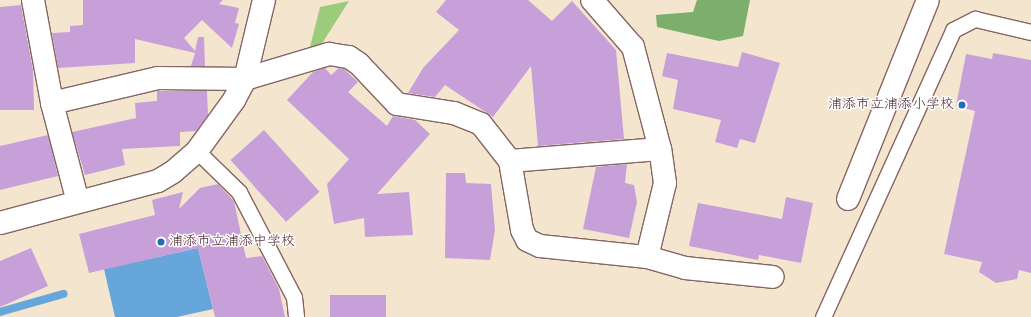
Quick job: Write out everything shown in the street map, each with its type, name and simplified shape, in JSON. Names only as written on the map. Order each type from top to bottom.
[{"type":"street","points":[[33,0],[52,104],[78,202]]},
{"type":"street","points":[[0,223],[158,181],[197,151],[245,79],[264,0]]},
{"type":"street","points":[[592,0],[633,47],[660,149],[665,183],[647,257]]},
{"type":"street","points":[[848,199],[928,0]]},
{"type":"street","points":[[52,104],[158,78],[245,79],[329,54],[349,57],[397,104],[454,113],[482,124],[510,162],[522,230],[527,240],[540,246],[647,257],[685,268],[773,277]]},
{"type":"street","points":[[510,162],[660,149]]},
{"type":"lane","points":[[823,317],[952,30],[975,19],[1031,32]]},
{"type":"lane","points":[[197,151],[239,192],[294,297],[296,317]]},
{"type":"green space","points":[[697,0],[750,0],[743,36],[719,41],[657,27],[656,15],[693,12]]},
{"type":"green space","points":[[349,1],[321,45],[310,47],[320,7]]},
{"type":"water","points":[[198,248],[213,309],[177,317],[115,317],[104,269]]},
{"type":"building","points":[[83,0],[223,0],[219,4],[239,8],[235,23],[239,24],[232,48],[202,20],[184,38],[195,51],[198,37],[204,37],[205,66],[191,66],[195,53],[135,39],[135,63],[58,68],[52,33],[70,32],[70,26],[83,25]]},
{"type":"building","points":[[446,0],[528,0],[552,21],[572,1],[616,50],[624,139],[538,146],[531,66],[493,117],[445,85],[435,97],[408,93],[423,68],[459,30],[436,12]]},
{"type":"building","points":[[21,5],[33,70],[34,110],[0,110],[0,7]]},
{"type":"building","points":[[742,52],[780,63],[755,143],[740,139],[737,148],[715,142],[721,120],[673,109],[678,80],[662,76],[667,53],[738,67]]},
{"type":"building","points":[[993,53],[1031,60],[1031,273],[1019,270],[1017,279],[996,283],[979,272],[982,262],[944,254],[975,111],[956,106],[966,54],[992,59]]},
{"type":"building","points":[[325,68],[331,75],[339,68],[344,69],[358,82],[348,92],[387,126],[393,116],[415,120],[430,134],[377,194],[409,192],[413,235],[365,237],[364,218],[334,224],[327,184],[349,159],[287,100],[313,72]]},
{"type":"building","points":[[157,91],[207,91],[208,115],[196,131],[180,132],[180,146],[122,149],[125,165],[85,175],[72,132],[136,118],[135,103],[157,101]]},
{"type":"building","points":[[264,130],[320,192],[286,222],[231,160]]},
{"type":"building","points":[[48,135],[58,176],[0,190],[0,146]]},
{"type":"building","points":[[627,164],[625,183],[634,185],[637,202],[629,238],[583,229],[596,167]]},
{"type":"building","points":[[446,173],[465,173],[466,183],[491,184],[495,230],[490,260],[445,258]]},
{"type":"building","points":[[218,184],[234,201],[246,258],[262,256],[279,289],[285,317],[215,317],[198,248],[89,273],[79,234],[155,215],[152,200],[183,192],[179,209],[200,188]]},
{"type":"building","points":[[786,197],[813,203],[801,263],[759,255],[758,260],[689,246],[698,203],[782,219]]},
{"type":"building","points":[[31,248],[48,286],[0,307],[0,261]]},
{"type":"building","points":[[330,295],[386,295],[386,317],[330,317]]},
{"type":"waterway","points":[[0,312],[63,294]]},
{"type":"place","name":"浦添市立浦添小学校","points":[[962,105]]},
{"type":"place","name":"浦添市立浦添中学校","points":[[161,242]]}]
